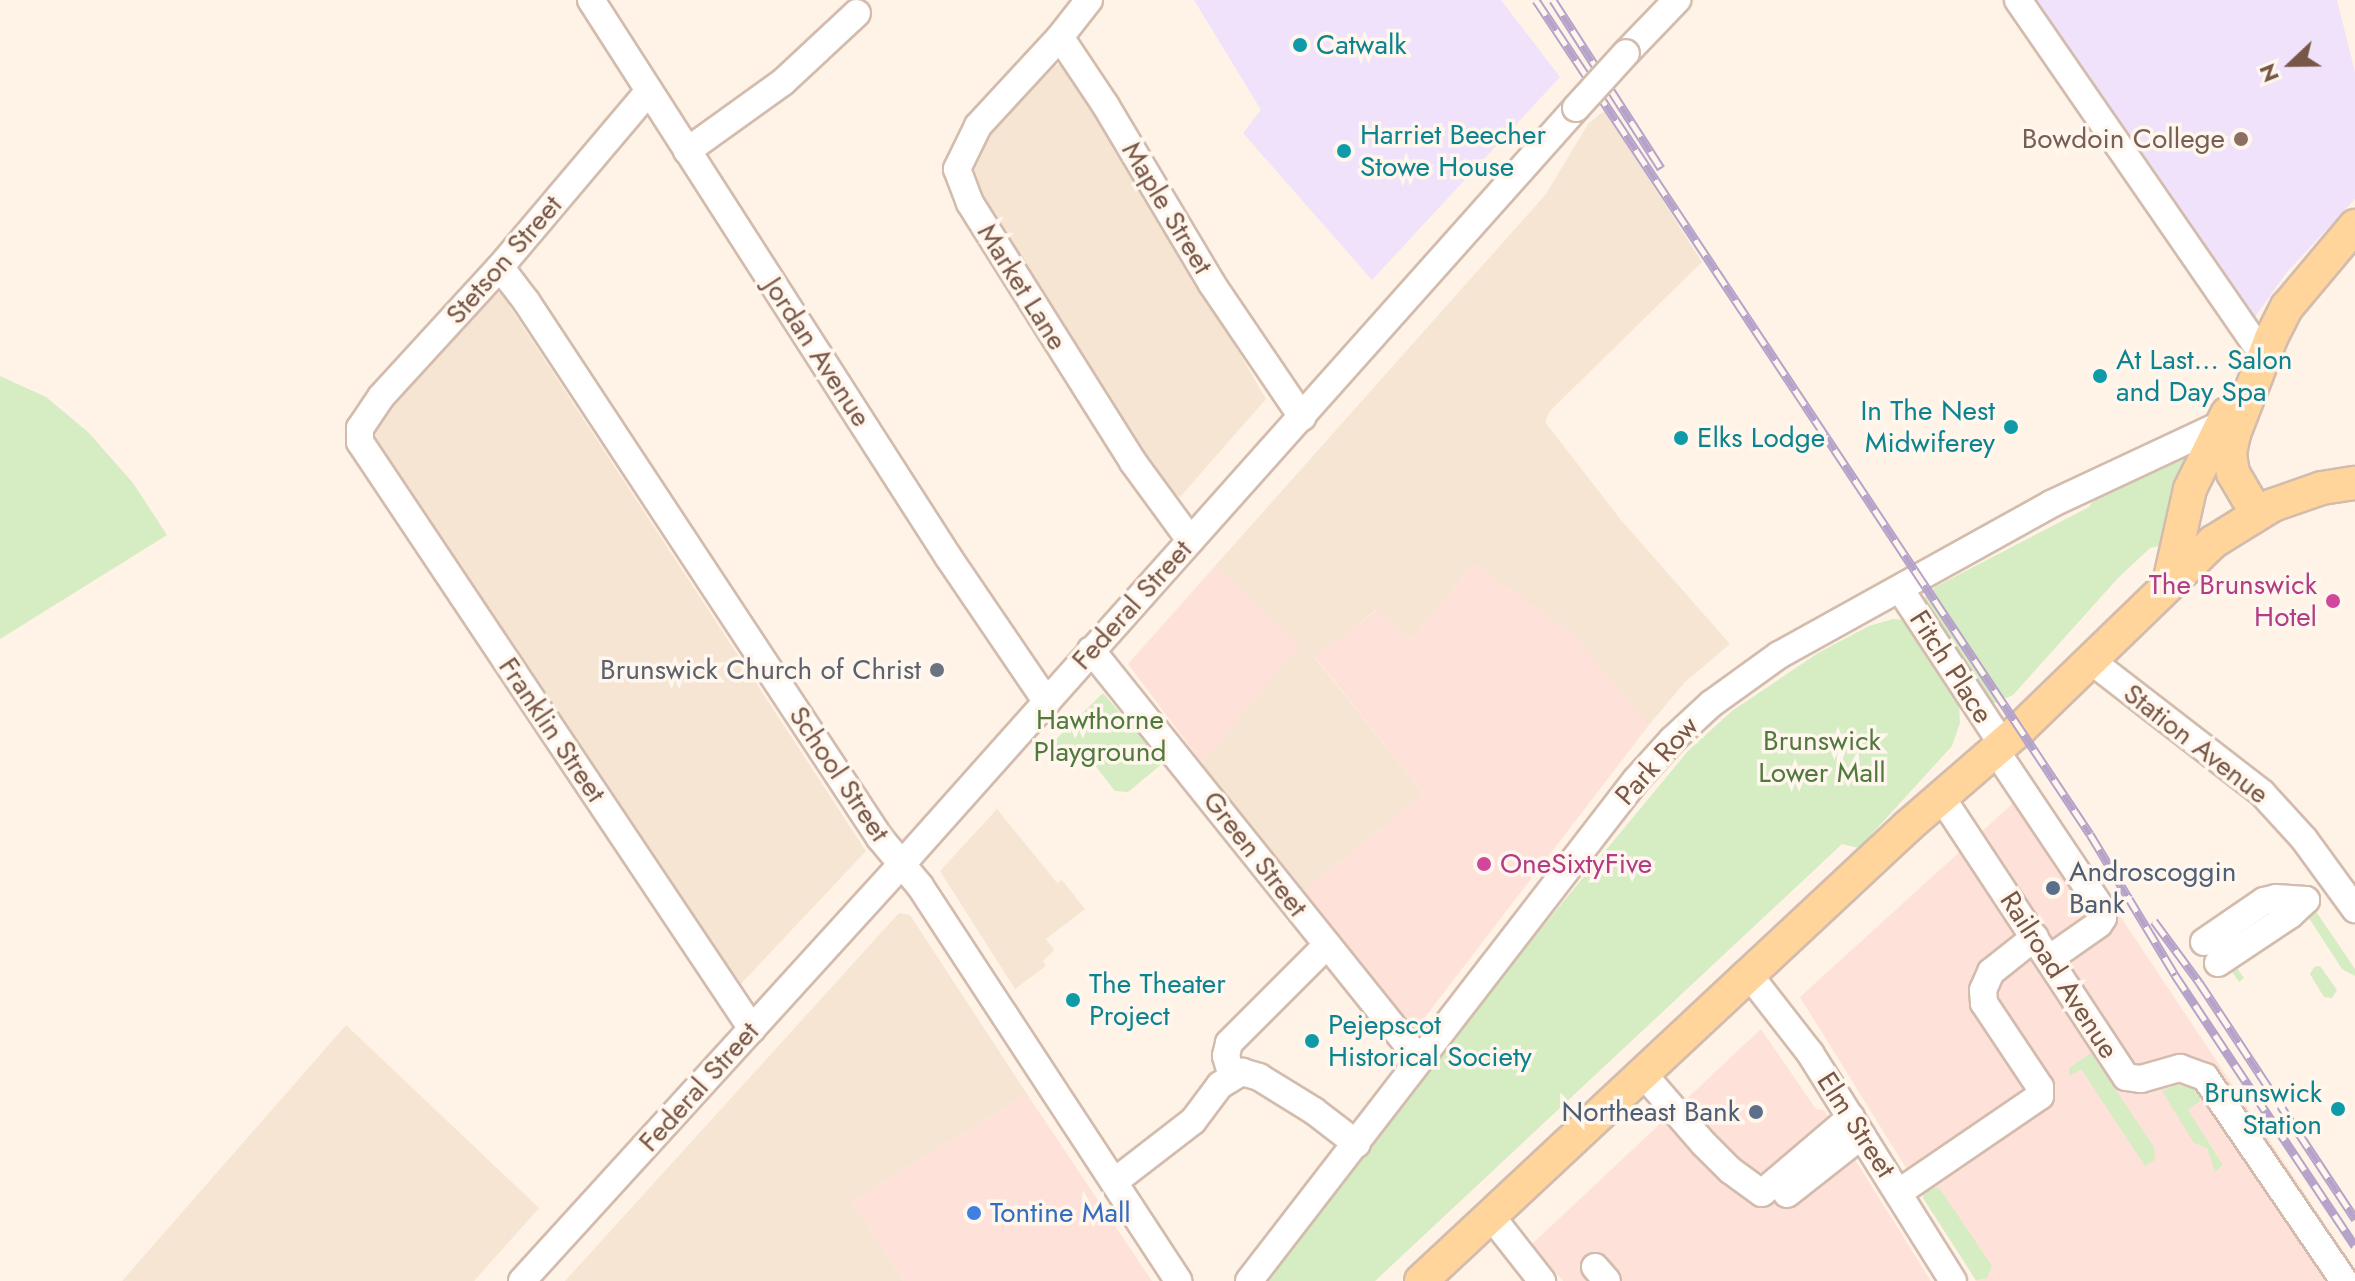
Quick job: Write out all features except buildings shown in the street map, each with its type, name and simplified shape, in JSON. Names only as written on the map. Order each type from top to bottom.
[{"type":"main road","points":[[2257,514],[2236,483],[2230,453],[2234,434],[2287,307],[2355,226]]},
{"type":"main road","points":[[2169,583],[2190,489],[2220,425],[2264,357]]},
{"type":"main road","points":[[1421,1281],[1999,748],[2213,542],[2257,514],[2298,495],[2353,485]]},
{"type":"street","name":"Jordan Avenue","points":[[591,0],[949,558],[1047,702]]},
{"type":"street","points":[[1060,37],[1089,0]]},
{"type":"street","name":"Federal Street","points":[[522,1281],[902,864],[1576,108],[1677,0]]},
{"type":"street","points":[[2018,0],[2264,357]]},
{"type":"street","points":[[687,151],[783,82],[857,13]]},
{"type":"street","name":"Maple Street","points":[[1060,37],[1106,106],[1212,284],[1302,417]]},
{"type":"street","name":"Market Lane","points":[[1060,37],[978,126],[957,169],[970,203],[1133,462],[1190,540]]},
{"type":"street","name":"Stetson Street","points":[[360,428],[381,397],[500,267],[648,92]]},
{"type":"street","name":"School Street","points":[[500,267],[535,314],[880,838],[902,864],[1178,1281]]},
{"type":"street","name":"Park Row","points":[[1249,1281],[1357,1144],[1419,1059],[1672,740],[1733,686],[1779,655],[2051,504],[2220,425]]},
{"type":"street","name":"Franklin Street","points":[[360,428],[360,442],[752,1029]]},
{"type":"street","name":"Fitch Place","points":[[1900,589],[2101,908],[2103,918],[2099,924],[2049,959]]},
{"type":"street","name":"Green Street","points":[[1091,650],[1419,1059]]},
{"type":"street","name":"Station Avenue","points":[[2090,660],[2262,793],[2304,839],[2355,909]]},
{"type":"street","name":"Railroad Avenue","points":[[1942,798],[2126,1077],[2141,1079],[2180,1068],[2205,1077],[2344,1281]]},
{"type":"street","points":[[2211,952],[2264,901],[2298,899]]},
{"type":"street","points":[[1898,1193],[2040,1096],[2040,1087],[1984,1003],[1983,990],[1991,972],[2035,937]]},
{"type":"street","points":[[1232,1077],[1226,1056],[1229,1043],[1327,945]]},
{"type":"street","name":"Elm Street","points":[[1741,984],[1810,1053],[1953,1281]]},
{"type":"street","points":[[1114,1182],[1193,1121],[1220,1085],[1242,1072],[1259,1077],[1314,1111],[1357,1144]]},
{"type":"street","points":[[1644,1075],[1730,1170],[1762,1193],[1857,1126]]},
{"type":"street","points":[[1775,1204],[1857,1126]]},
{"type":"street","points":[[1491,1216],[1542,1281]]},
{"type":"shaded area","points":[[1194,0],[1501,0],[1560,77],[1372,280],[1243,133],[1261,110]]},
{"type":"shaded area","name":"Bowdoin College","points":[[2030,0],[2337,0],[2355,72],[2355,199],[2287,272],[2254,318]]},
{"type":"shaded area","points":[[1059,64],[1068,64],[1081,80],[1266,399],[1180,497],[1163,487],[982,207],[972,179],[972,164],[985,133],[1048,70]]},
{"type":"shaded area","points":[[1605,110],[1702,262],[1550,411],[1545,422],[1621,520],[1730,644],[1685,682],[1649,725],[1474,564],[1410,640],[1376,610],[1315,658],[1424,794],[1300,894],[1202,763],[1299,645],[1215,566],[1546,194],[1588,124]]},
{"type":"shaded area","points":[[492,293],[501,293],[866,851],[738,987],[370,434],[371,427]]},
{"type":"shaded area","points":[[1474,564],[1571,632],[1649,725],[1419,1025],[1409,1032],[1300,894],[1424,794],[1315,657],[1377,610],[1410,640]]},
{"type":"shaded area","points":[[1215,566],[1300,645],[1202,763],[1128,664]]},
{"type":"shaded area","points":[[2033,785],[2355,1269],[2355,1281],[1976,1281],[1800,997]]},
{"type":"shaded area","points":[[997,809],[1057,883],[1062,880],[1085,909],[1046,939],[1054,950],[1043,961],[1046,966],[1015,989],[940,871]]},
{"type":"shaded area","points":[[899,913],[910,915],[1027,1094],[852,1201],[904,1281],[565,1281]]},
{"type":"shaded area","points":[[346,1025],[539,1208],[474,1281],[122,1281]]},
{"type":"shaded area","points":[[1761,1029],[1816,1109],[1824,1110],[1931,1281],[1563,1281],[1532,1244]]},
{"type":"shaded area","points":[[1027,1094],[1152,1281],[904,1281],[852,1201]]},
{"type":"green space","points":[[0,376],[46,397],[88,432],[133,483],[167,535],[0,639]]},
{"type":"green space","points":[[2196,449],[2163,545],[2150,548],[2118,578],[2013,695],[1995,703],[1984,703],[1922,600],[1935,587],[2089,507],[2104,485]]},
{"type":"green space","name":"Brunswick Lower Mall","points":[[1893,619],[1905,620],[1959,704],[1960,723],[1952,746],[1859,848],[1842,844],[1375,1281],[1264,1281],[1433,1059],[1688,751],[1732,711],[1818,653],[1869,626]]},
{"type":"green space","name":"Hawthorne Playground","points":[[1103,693],[1163,763],[1128,792],[1115,791],[1094,764],[1056,762],[1044,751]]},
{"type":"green space","points":[[2313,907],[2355,969],[2355,976],[2342,969],[2307,915],[2234,964],[2244,978],[2239,982],[2226,963]]},
{"type":"green space","points":[[2320,966],[2337,990],[2332,998],[2324,997],[2310,974],[2314,967]]},
{"type":"green space","points":[[2091,1053],[2154,1147],[2155,1160],[2145,1166],[2081,1069],[2069,1076],[2069,1068]]},
{"type":"green space","points":[[2176,1085],[2191,1087],[2200,1094],[2200,1101],[2188,1110],[2223,1165],[2215,1172],[2207,1148],[2194,1143],[2162,1091]]},
{"type":"green space","points":[[1928,1186],[1940,1189],[1992,1266],[1987,1278],[1976,1280],[1923,1198],[1924,1189]]},
{"type":"railway","points":[[1536,0],[2090,834],[2175,975],[2355,1246]]},
{"type":"railway","points":[[1553,0],[1661,168]]},
{"type":"railway","points":[[2154,921],[2199,982],[2355,1219]]},
{"type":"place","name":"Catwalk","points":[[1300,45]]},
{"type":"place","name":"Bowdoin College","points":[[2241,139]]},
{"type":"place","name":"Harriet Beecher Stowe House","points":[[1344,151]]},
{"type":"place","name":"At Last... Salon and Day Spa","points":[[2100,376]]},
{"type":"place","name":"In The Nest Midwiferey","points":[[2011,427]]},
{"type":"place","name":"Elks Lodge","points":[[1681,438]]},
{"type":"place","name":"The Brunswick Hotel","points":[[2333,601]]},
{"type":"place","name":"Brunswick Church of Christ","points":[[937,670]]},
{"type":"place","name":"OneSixtyFive","points":[[1484,864]]},
{"type":"place","name":"Androscoggin Bank","points":[[2053,888]]},
{"type":"place","name":"The Theater Project","points":[[1073,1000]]},
{"type":"place","name":"Pejepscot Historical Society","points":[[1312,1041]]},
{"type":"place","name":"Brunswick Station","points":[[2338,1109]]},
{"type":"place","name":"Northeast Bank","points":[[1756,1112]]},
{"type":"place","name":"Tontine Mall","points":[[974,1213]]}]
